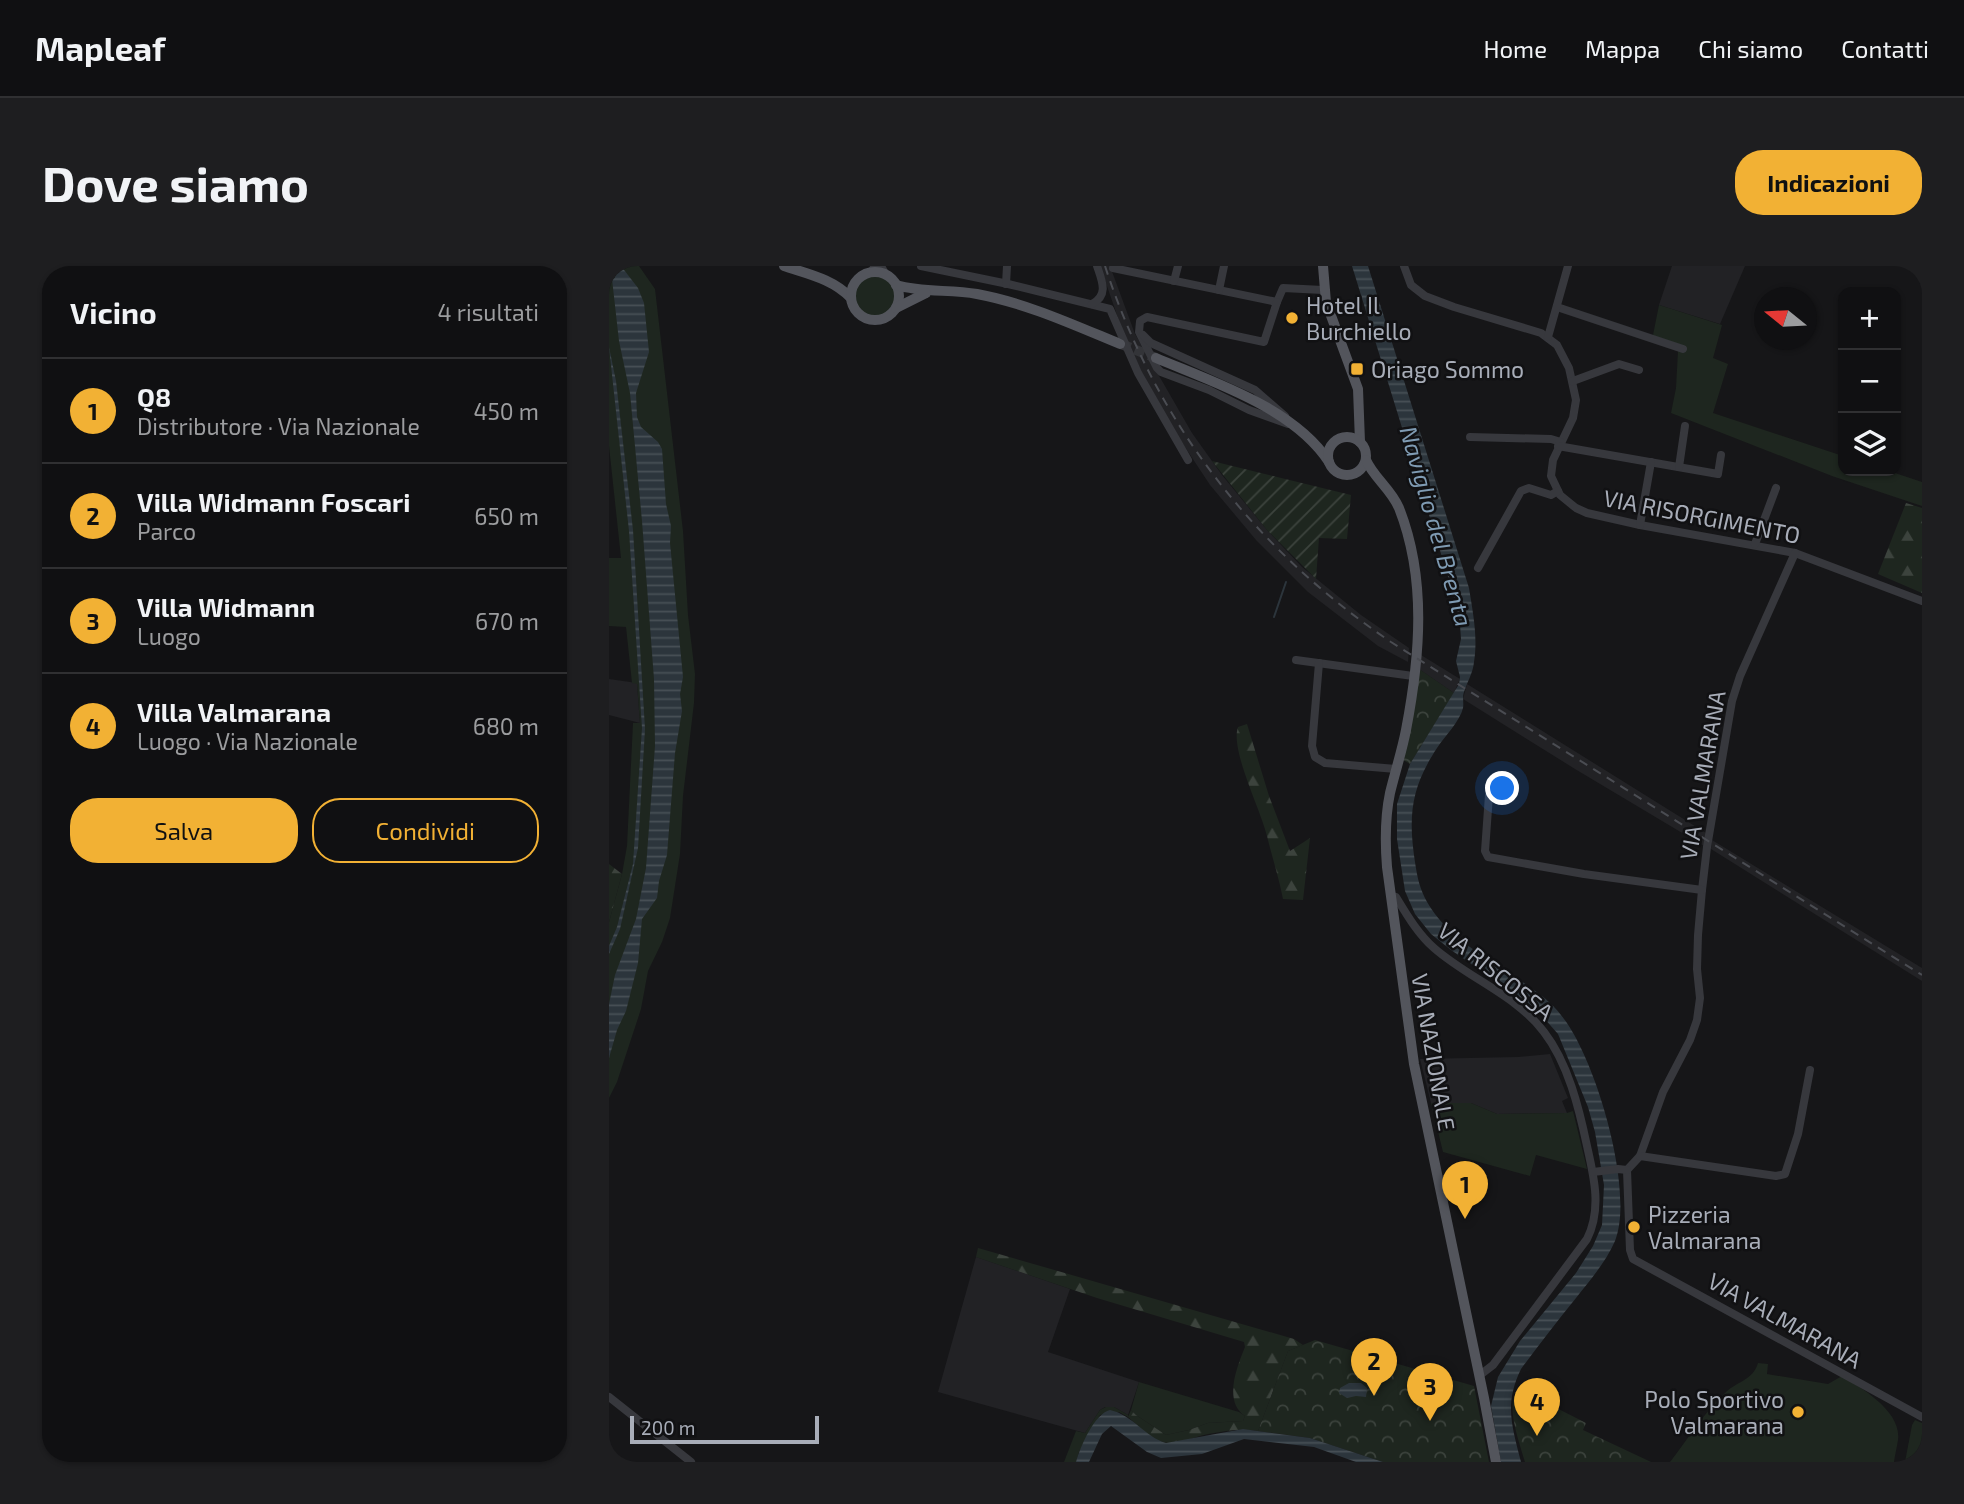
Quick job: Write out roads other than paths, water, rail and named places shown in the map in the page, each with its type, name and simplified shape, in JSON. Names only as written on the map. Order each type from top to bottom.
[{"type":"main road","points":[[784,266],[840,288],[851,298],[857,312],[868,319],[887,317],[910,299],[930,292]]},
{"type":"main road","points":[[1323,266],[1324,290],[1329,312],[1359,396],[1360,442],[1366,452],[1366,460],[1362,468],[1354,474]]},
{"type":"main road","points":[[851,298],[852,288],[857,280],[873,269],[883,270],[896,285],[899,296],[896,308]]},
{"type":"main road","points":[[825,280],[857,280]]},
{"type":"main road","points":[[896,285],[930,292],[962,292],[994,298],[1045,314],[1120,344]]},
{"type":"main road","points":[[1156,358],[1226,388],[1319,438],[1352,438],[1360,442]]},
{"type":"main road","points":[[1329,462],[1329,449],[1350,428],[1354,413],[1350,367]]},
{"type":"main road","points":[[1299,428],[1321,450],[1339,474],[1354,474],[1381,483]]},
{"type":"main road","name":"VIA NAZIONALE","points":[[1366,460],[1371,471],[1392,494],[1399,507],[1417,572],[1419,607],[1413,676],[1406,729],[1390,794],[1385,835],[1414,1064],[1496,1462]]},
{"type":"street","points":[[921,266],[964,270],[1006,284],[1110,309],[1138,373],[1188,460]]},
{"type":"street","points":[[1006,284],[1007,266]]},
{"type":"street","points":[[1092,304],[1098,301],[1104,292],[1097,266]]},
{"type":"street","points":[[1174,281],[1178,266]]},
{"type":"street","points":[[1219,290],[1224,266]]},
{"type":"street","points":[[1403,266],[1411,285],[1425,296],[1548,337],[1564,357],[1573,381],[1576,407],[1559,444],[1551,470],[1558,492],[1551,495],[1529,488],[1521,491],[1478,568]]},
{"type":"street","points":[[1548,337],[1568,266]]},
{"type":"street","points":[[1113,268],[1134,269],[1174,281],[1276,302]]},
{"type":"street","points":[[1299,428],[1266,417],[1209,390],[1161,372],[1139,332],[1139,326],[1142,318],[1147,317],[1264,342],[1283,288],[1324,290]]},
{"type":"street","points":[[1557,307],[1683,349]]},
{"type":"street","points":[[1139,326],[1144,337],[1151,343],[1255,390],[1299,428]]},
{"type":"street","points":[[1573,381],[1619,365],[1639,370]]},
{"type":"street","points":[[1679,467],[1685,426]]},
{"type":"street","points":[[1470,437],[1551,439],[1559,444],[1718,474],[1721,455]]},
{"type":"street","points":[[1640,525],[1651,462]]},
{"type":"street","points":[[1755,544],[1776,488]]},
{"type":"street","name":"VIA RISORGIMENTO","points":[[1558,492],[1567,502],[1587,513],[1794,553],[1922,601]]},
{"type":"street","name":"VIA VALMARANA","points":[[1794,553],[1734,692],[1702,890],[1698,935],[1700,998],[1697,1020],[1690,1040],[1663,1092],[1640,1156],[1627,1170],[1630,1250],[1633,1259],[1922,1417]]},
{"type":"street","points":[[1296,660],[1413,676]]},
{"type":"street","points":[[1319,663],[1312,746],[1315,757],[1325,763],[1396,769]]},
{"type":"street","name":"VIA VALMARANA","points":[[1489,794],[1485,851],[1487,857],[1702,890]]},
{"type":"street","name":"VIA RISCOSSA","points":[[1391,896],[1396,897],[1431,945],[1506,998],[1543,1030],[1567,1077],[1595,1172],[1595,1215],[1587,1239],[1493,1365],[1480,1375]]},
{"type":"street","points":[[1640,1156],[1776,1176],[1785,1174],[1798,1134],[1810,1070]]},
{"type":"street","points":[[1595,1172],[1627,1170]]},
{"type":"street","points":[[609,1397],[691,1462]]},
{"type":"water","points":[[612,266],[621,266],[638,288],[644,303],[649,352],[636,393],[637,417],[641,427],[662,449],[683,677],[667,855],[657,898],[642,919],[638,963],[626,1011],[609,1058],[609,1004],[615,975],[636,919],[646,868],[655,746],[654,679],[642,521],[630,393],[619,341]]},
{"type":"water","name":"Naviglio del Brenta","points":[[1352,266],[1368,266],[1469,588],[1475,625],[1473,666],[1463,694],[1461,713],[1427,764],[1416,793],[1412,839],[1417,874],[1434,913],[1449,929],[1542,996],[1564,1019],[1588,1064],[1609,1127],[1616,1160],[1620,1219],[1615,1241],[1597,1271],[1521,1369],[1516,1382],[1511,1415],[1521,1462],[1501,1462],[1491,1406],[1498,1377],[1520,1341],[1576,1273],[1593,1246],[1602,1225],[1604,1185],[1588,1107],[1558,1034],[1535,1008],[1431,934],[1415,914],[1405,891],[1397,839],[1397,804],[1410,764],[1459,684],[1456,661],[1461,639],[1460,625],[1455,599]]},
{"type":"water","points":[[609,347],[616,381],[633,530],[645,729],[638,848],[620,929],[609,954],[633,864],[642,728],[629,531]]},
{"type":"water","points":[[1349,1383],[1361,1383],[1367,1388],[1366,1397],[1347,1398],[1339,1393],[1340,1388]]},
{"type":"water","points":[[1110,1410],[1125,1416],[1166,1443],[1243,1429],[1310,1438],[1383,1462],[1356,1462],[1314,1447],[1244,1439],[1202,1454],[1161,1458],[1147,1452],[1111,1426],[1102,1434],[1089,1462],[1076,1462],[1094,1424],[1104,1412]]},
{"type":"waterway","points":[[1274,617],[1286,582]]},
{"type":"tunnel","points":[[1121,344],[1156,358]]},
{"type":"railway","points":[[1105,266],[1126,323],[1152,378],[1182,430],[1216,478],[1254,524],[1296,567],[1342,606],[1391,642],[1922,975]]},
{"type":"place","name":"Hotel Il Burchiello","points":[[1292,318]]},
{"type":"place","name":"Oriago Sommo","points":[[1357,369]]},
{"type":"place","name":"Q8","points":[[1465,1219]]},
{"type":"place","name":"Pizzeria Valmarana","points":[[1634,1227]]},
{"type":"place","name":"Villa Widmann Foscari","points":[[1374,1396]]},
{"type":"place","name":"Polo Sportivo Valmarana","points":[[1798,1412]]},
{"type":"place","name":"Villa Widmann","points":[[1430,1421]]},
{"type":"place","name":"Villa Valmarana","points":[[1537,1436]]}]
